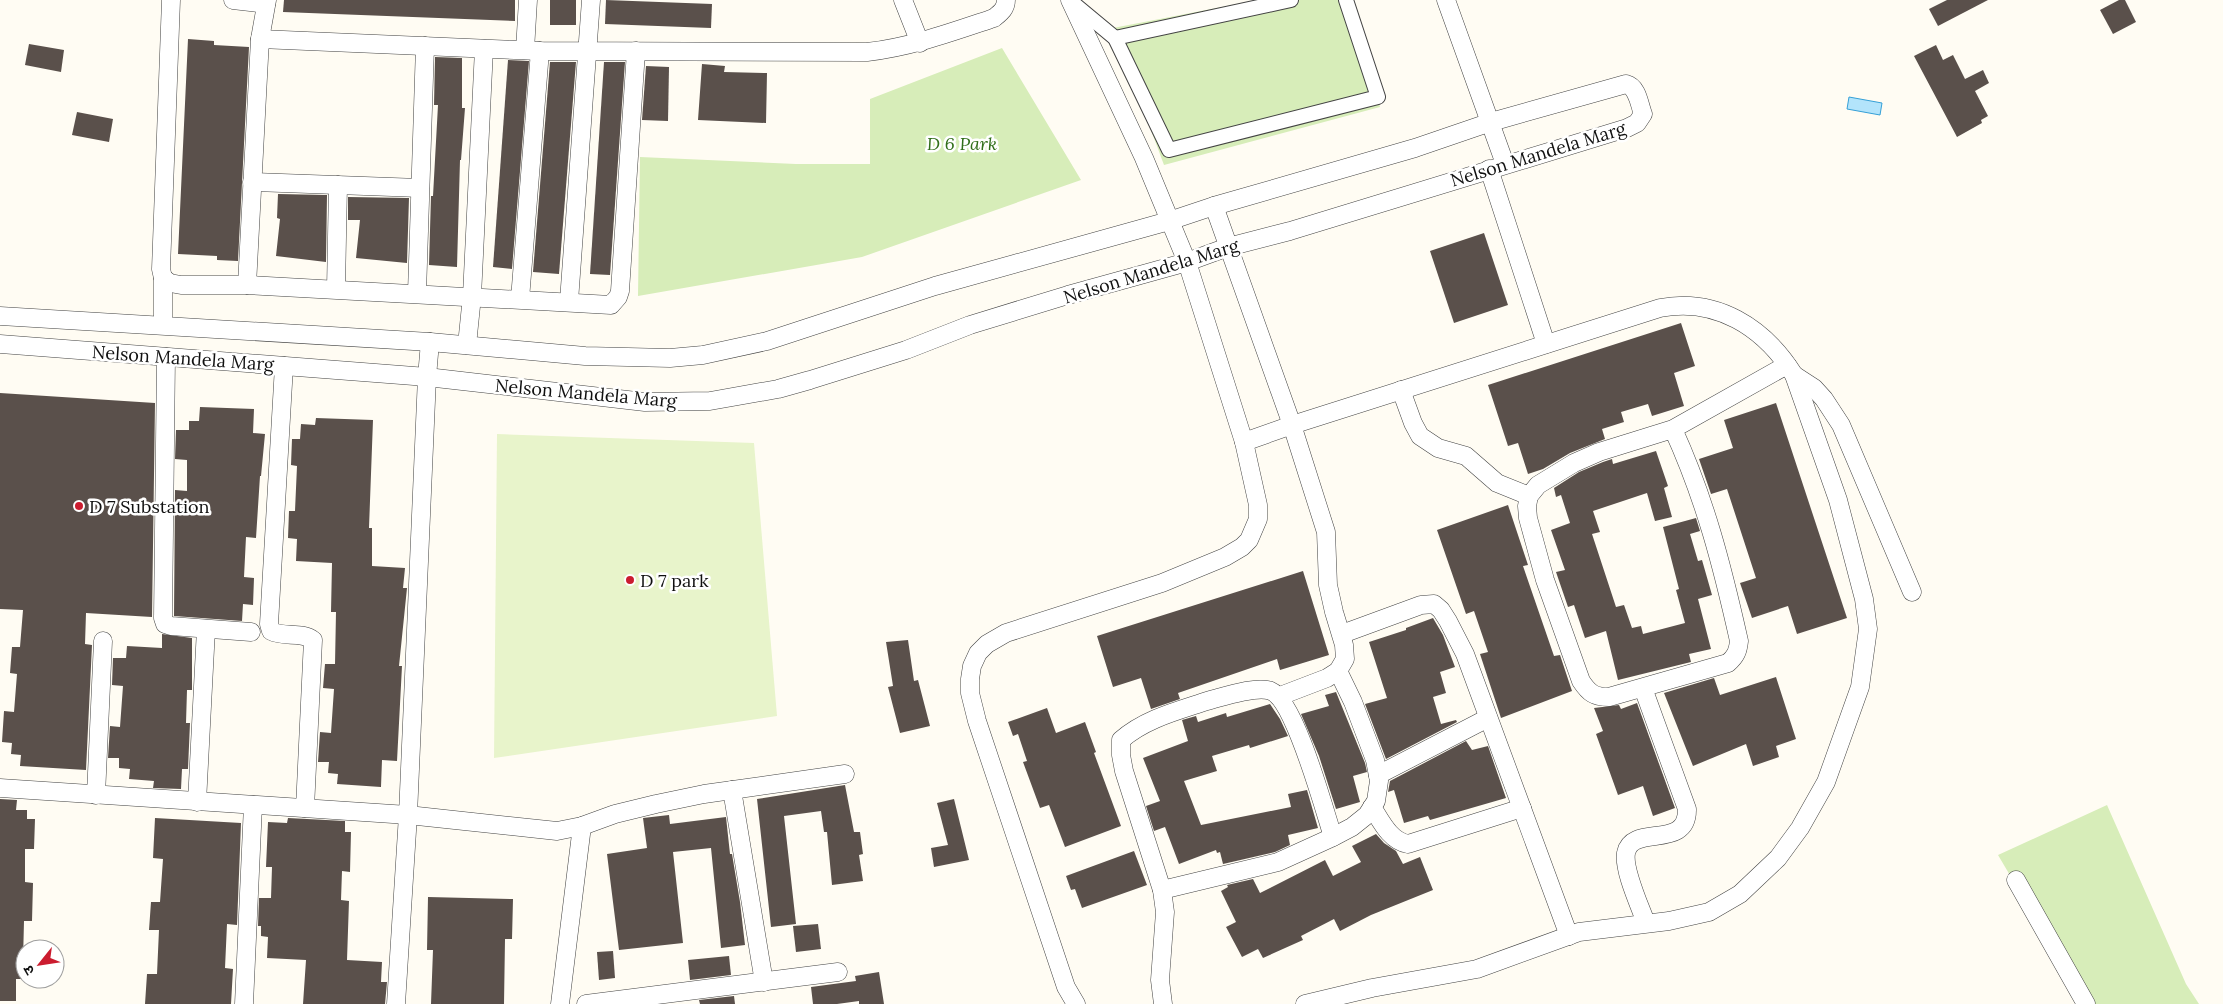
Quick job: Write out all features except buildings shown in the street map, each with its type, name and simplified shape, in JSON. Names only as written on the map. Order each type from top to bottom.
[{"type":"street","points":[[163,325],[161,259],[171,0]]},
{"type":"street","points":[[233,0],[266,2],[260,39],[247,284]]},
{"type":"street","points":[[520,299],[533,50],[528,0]]},
{"type":"street","points":[[569,302],[592,0]]},
{"type":"street","points":[[903,0],[920,43]]},
{"type":"street","points":[[260,39],[484,49],[636,52],[867,52],[894,49],[920,43],[994,18],[1001,13],[1006,5],[1006,0]]},
{"type":"street","points":[[1072,0],[1115,38],[1169,150],[1378,97],[1346,0]]},
{"type":"street","points":[[1072,0],[1140,150],[1187,262],[1244,442],[1258,505],[1258,519],[1254,530],[1242,547],[1225,557],[1162,584],[1006,633],[987,644],[978,653],[972,666],[970,694],[977,721],[1066,987],[1076,1004]]},
{"type":"street","points":[[1115,38],[1291,0]]},
{"type":"street","points":[[1446,0],[1491,122],[1497,167],[1546,344]]},
{"type":"street","points":[[417,293],[425,46]]},
{"type":"street","points":[[467,345],[472,296],[484,49]]},
{"type":"street","points":[[163,278],[170,283],[181,286],[247,284],[606,305],[616,302],[618,297],[636,52]]},
{"type":"street","name":"Nelson Mandela Marg","points":[[0,316],[430,342],[585,356],[670,358],[728,351],[767,341],[935,286],[1169,221],[1214,206],[1415,148],[1491,122],[1626,84],[1631,85],[1635,91],[1643,114],[1637,123],[1627,128],[1290,231],[1228,247],[1187,262],[970,325],[906,350],[810,380],[738,397],[680,403],[645,402],[427,377],[0,344]]},
{"type":"street","points":[[252,182],[420,188]]},
{"type":"street","points":[[336,289],[338,185]]},
{"type":"street","points":[[1214,206],[1292,425],[1326,532],[1328,584],[1334,612],[1342,634],[1345,659],[1338,671],[1327,678],[1280,696]]},
{"type":"street","points":[[1244,442],[1660,308],[1679,304],[1707,308],[1733,317],[1748,326],[1762,337],[1790,370],[1819,393],[1841,425],[1912,592]]},
{"type":"street","points":[[396,1004],[408,815],[430,342]]},
{"type":"street","points":[[166,357],[162,618],[166,624],[171,626],[251,632]]},
{"type":"street","points":[[284,366],[269,624],[271,631],[277,634],[308,636],[313,640],[305,808]]},
{"type":"street","points":[[1673,429],[1692,471],[1714,537],[1739,641],[1738,649],[1735,657],[1728,663],[1644,688],[1609,697],[1597,697],[1588,692],[1581,681],[1542,571],[1528,518],[1527,506],[1529,496],[1538,485],[1574,463],[1599,452],[1673,429],[1790,370]]},
{"type":"street","points":[[1305,1004],[1372,988],[1477,969],[1568,936],[1600,928],[1696,916],[1721,907],[1740,894],[1778,858],[1800,828],[1826,782],[1860,687],[1868,629],[1864,599],[1838,500],[1790,370]]},
{"type":"street","points":[[1401,390],[1413,423],[1425,440],[1438,448],[1466,456],[1497,483],[1529,496]]},
{"type":"street","points":[[1342,634],[1421,605],[1434,604],[1441,610],[1465,654],[1568,936]]},
{"type":"street","points":[[197,802],[206,630]]},
{"type":"street","points":[[96,794],[103,641]]},
{"type":"street","points":[[1162,890],[1278,862],[1352,827],[1367,815],[1376,801],[1379,781],[1376,760],[1338,671]]},
{"type":"street","points":[[1644,688],[1687,809],[1687,819],[1682,827],[1675,831],[1638,839],[1630,844],[1626,852],[1626,864],[1646,923]]},
{"type":"street","points":[[1163,1004],[1160,972],[1165,912],[1162,890],[1124,771],[1120,755],[1121,740],[1145,723],[1215,699],[1257,690],[1269,690],[1280,696],[1287,707],[1306,756],[1332,837]]},
{"type":"street","points":[[1378,775],[1488,718]]},
{"type":"street","points":[[0,788],[408,815],[540,830],[557,830],[582,826],[615,814],[656,804],[732,790],[845,774]]},
{"type":"street","points":[[732,790],[764,982]]},
{"type":"street","points":[[244,1004],[252,805]]},
{"type":"street","points":[[1372,807],[1394,838],[1408,844],[1522,808]]},
{"type":"street","points":[[560,1004],[582,826]]},
{"type":"street","points":[[2016,880],[2086,1004]]},
{"type":"street","points":[[586,1004],[838,972]]},
{"type":"green space","points":[[1258,0],[1347,0],[1380,107],[1164,165],[1113,28]]},
{"type":"green space","name":"D 6 Park","points":[[1002,48],[1081,180],[862,257],[638,296],[640,157],[796,164],[870,164],[870,99]]},
{"type":"green space","name":"D 7 park","points":[[497,434],[754,443],[777,716],[494,758]]},
{"type":"green space","points":[[2107,805],[2186,984],[2199,1004],[2086,1004],[1998,855]]},
{"type":"water","points":[[1849,97],[1882,103],[1880,115],[1847,109]]},
{"type":"place","name":"D 7 Substation","points":[[79,506]]},
{"type":"place","name":"D 7 park","points":[[630,580]]}]
